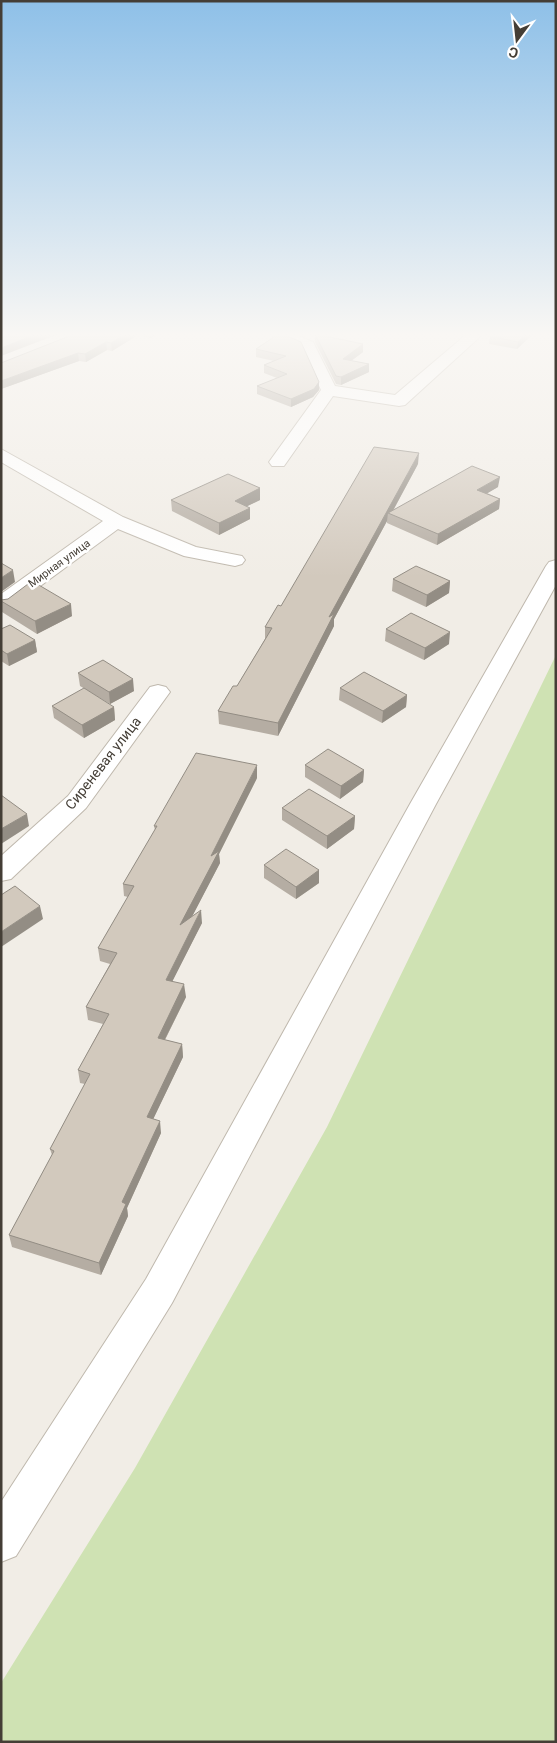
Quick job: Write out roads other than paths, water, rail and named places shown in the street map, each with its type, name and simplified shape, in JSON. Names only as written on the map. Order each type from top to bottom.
[{"type":"street","points":[[278,462],[312,414]]},
{"type":"street","points":[[1,454],[116,521],[191,552],[235,560]]},
{"type":"street","name":"Мирная улица","points":[[1,604],[116,521]]},
{"type":"street","points":[[1,1540],[159,1291],[423,804],[556,566]]},
{"type":"street","name":"Сиреневая улица","points":[[1,872],[77,802],[158,692]]}]
